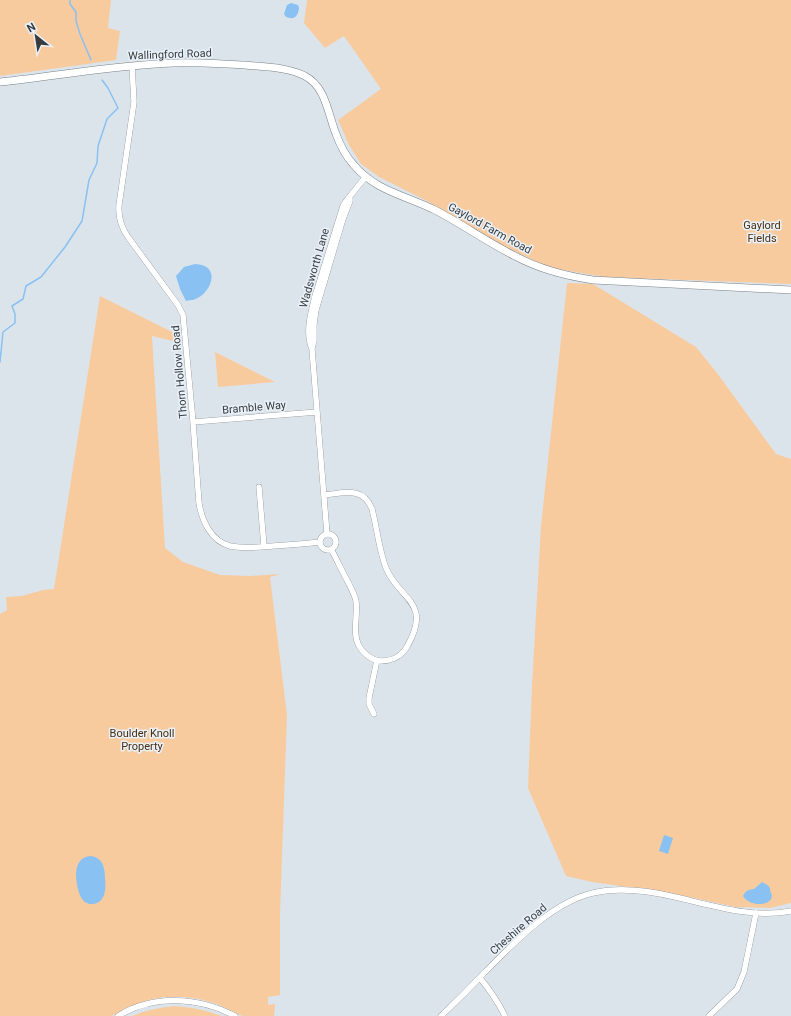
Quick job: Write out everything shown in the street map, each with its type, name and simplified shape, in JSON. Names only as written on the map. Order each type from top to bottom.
[{"type":"street","name":"Wallingford Road","points":[[0,82],[40,78],[103,68],[198,62],[282,69],[303,75],[310,78],[319,88],[326,104]]},
{"type":"street","name":"Thorn Hollow Road","points":[[132,66],[134,102],[118,212],[119,220],[128,238],[184,315],[199,503],[204,522],[213,535],[227,545],[232,546],[248,548],[320,542]]},
{"type":"street","name":"Gaylord Farm Road","points":[[326,104],[341,146],[352,163],[366,177],[388,190],[443,214],[516,257],[546,269],[593,280],[791,290]]},
{"type":"street","name":"Wadsworth Lane","points":[[328,534],[312,349],[310,343],[311,310],[343,206],[346,200],[366,177]]},
{"type":"street","name":"Bramble Way","points":[[193,422],[317,412]]},
{"type":"street","points":[[259,487],[264,546]]},
{"type":"street","points":[[324,495],[356,492],[370,504],[386,568],[392,580],[409,598],[416,614],[416,627],[410,642],[406,650],[396,658],[384,661],[377,660],[371,658],[362,651],[356,635],[355,600],[331,549]]},
{"type":"street","points":[[328,534],[332,535],[336,541],[335,546],[326,550],[320,545],[320,542],[323,536],[328,534]]},
{"type":"street","points":[[374,714],[369,698],[377,660]]},
{"type":"street","name":"Cheshire Road","points":[[441,1016],[514,944],[547,916],[577,898],[594,893],[644,891],[708,905],[756,913],[780,913],[791,911]]},
{"type":"street","points":[[709,1016],[737,989],[744,972],[756,913]]},
{"type":"street","points":[[480,978],[490,991],[504,1016]]},
{"type":"street","points":[[118,1016],[133,1008],[145,1004],[169,1000],[205,1004],[235,1016]]},
{"type":"green space","points":[[0,0],[111,0],[108,28],[120,31],[116,60],[0,76]]},
{"type":"green space","name":"Gaylord Fields","points":[[307,0],[791,0],[791,284],[605,277],[551,268],[511,250],[427,201],[379,177],[361,164],[349,145],[338,120],[381,89],[344,36],[325,48],[304,23]]},
{"type":"green space","points":[[567,283],[593,284],[696,347],[717,373],[776,454],[791,459],[791,903],[770,908],[736,907],[670,893],[592,882],[566,876],[528,788],[541,526]]},
{"type":"green space","name":"Boulder Knoll Property","points":[[100,296],[180,336],[181,343],[152,336],[165,548],[183,562],[220,575],[249,576],[281,574],[270,577],[287,715],[280,915],[280,995],[268,997],[268,1005],[275,1004],[274,1016],[242,1016],[217,1004],[199,999],[164,997],[148,1000],[124,1009],[112,1016],[0,1016],[0,614],[7,610],[6,597],[22,596],[43,590],[54,589]]},
{"type":"green space","points":[[215,352],[275,382],[218,387]]},
{"type":"green space","points":[[174,1006],[198,1009],[222,1016],[132,1016],[142,1012]]},
{"type":"water","points":[[291,3],[298,5],[299,8],[297,16],[293,18],[286,17],[284,14],[287,5]]},
{"type":"water","points":[[195,264],[209,269],[211,280],[209,287],[205,292],[193,300],[186,301],[176,276],[184,267]]},
{"type":"water","points":[[664,835],[673,838],[668,854],[659,851]]},
{"type":"water","points":[[90,856],[98,858],[104,867],[105,875],[103,898],[97,903],[93,904],[86,903],[84,901],[79,892],[76,880],[76,871],[79,863],[85,857]]},
{"type":"water","points":[[762,882],[770,888],[772,896],[768,902],[763,904],[752,903],[743,896],[749,890],[754,889]]},
{"type":"waterway","points":[[70,0],[70,4],[76,12],[76,21],[80,34],[91,60]]},
{"type":"waterway","points":[[0,362],[3,332],[15,323],[15,314],[12,306],[23,299],[26,286],[41,277],[65,247],[82,221],[89,180],[97,163],[98,146],[107,119],[118,108],[108,88],[102,80]]}]
